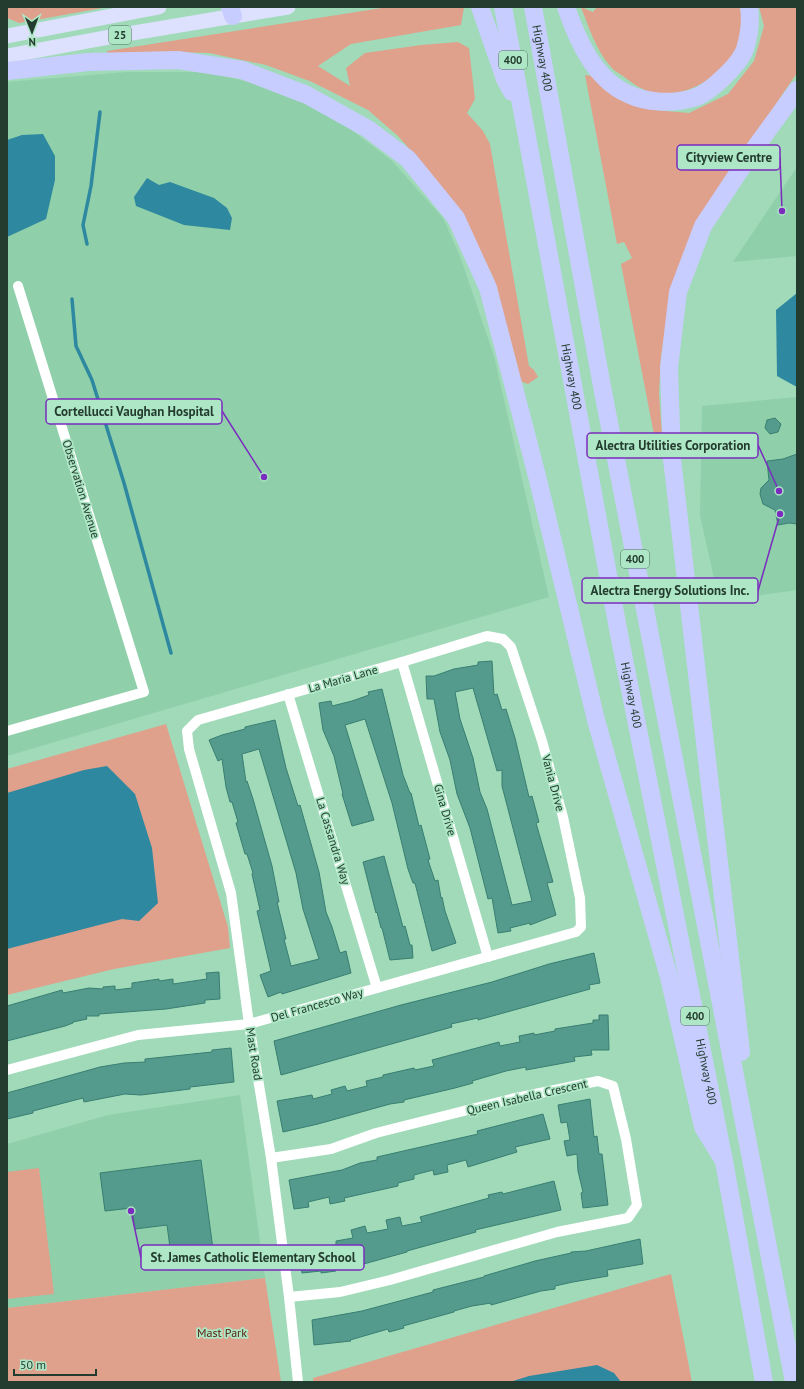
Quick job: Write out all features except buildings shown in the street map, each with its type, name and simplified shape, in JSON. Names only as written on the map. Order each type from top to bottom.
[{"type":"highway","points":[[480,7],[505,79],[522,113]]},
{"type":"highway","name":"Highway 400","points":[[503,7],[619,634],[724,1161],[764,1382]]},
{"type":"highway","name":"Highway 400","points":[[533,7],[599,373],[794,1382]]},
{"type":"highway","points":[[566,7],[573,29],[588,56],[608,80],[628,94],[659,102],[694,98],[722,80],[745,50],[750,18],[749,7]]},
{"type":"highway","points":[[7,71],[88,62],[178,60],[242,70],[307,95],[368,129],[408,159],[456,218],[488,288],[537,476],[596,720],[669,977],[703,1127],[724,1161]]},
{"type":"highway","points":[[742,1111],[744,1075],[672,459],[670,368],[678,292],[703,226],[752,152],[797,90]]},
{"type":"main road","name":"25","points":[[7,36],[159,7]]},
{"type":"main road","name":"25","points":[[7,56],[231,12],[288,7]]},
{"type":"street","name":"Observation Avenue","points":[[7,731],[144,692],[18,286]]},
{"type":"street","name":"La Maria Lane","points":[[187,731],[198,720],[402,662],[487,636],[503,640]]},
{"type":"street","name":"Vania Drive","points":[[503,640],[511,647],[516,659],[563,818],[580,898],[581,927],[576,932]]},
{"type":"street","name":"Gina Drive","points":[[402,662],[488,957]]},
{"type":"street","name":"La Cassandra Way","points":[[288,694],[377,988]]},
{"type":"street","name":"Mast Road","points":[[187,731],[189,749],[231,893],[249,1024],[271,1158],[289,1297],[298,1382]]},
{"type":"street","name":"Del Francesco Way","points":[[7,1070],[138,1035],[249,1024],[576,932]]},
{"type":"street","name":"Queen Isabella Crescent","points":[[271,1158],[331,1149],[376,1133],[511,1099],[598,1081],[613,1086],[626,1139],[637,1205],[628,1218],[557,1232],[390,1280],[340,1292],[289,1297]]},
{"type":"shaded area","points":[[127,72],[207,72],[253,83],[328,112],[392,161],[443,218],[460,256],[494,356],[549,597],[7,756],[7,82]]},
{"type":"shaded area","points":[[797,167],[797,256],[733,262]]},
{"type":"shaded area","points":[[797,397],[797,590],[719,601],[700,515],[702,406]]},
{"type":"shaded area","points":[[240,1095],[265,1278],[7,1308],[7,1144],[108,1115]]},
{"type":"green space","points":[[7,7],[108,7],[19,23],[7,18]]},
{"type":"green space","points":[[388,7],[464,7],[461,25],[351,44],[318,66],[350,86],[346,68],[365,53],[421,45],[458,42],[469,48],[475,99],[467,113],[483,131],[490,144],[529,366],[534,370],[538,377],[528,384],[520,381],[493,277],[473,237],[456,208],[429,171],[398,136],[368,110],[312,82],[266,65],[209,53],[169,52],[108,55],[107,51]]},
{"type":"green space","points":[[581,7],[593,12],[597,7],[740,7],[742,34],[733,54],[716,74],[705,82],[681,92],[668,94],[655,93],[638,86],[612,68],[597,46]]},
{"type":"green space","points":[[759,7],[797,7],[797,73],[778,101],[673,285],[661,357],[659,393],[663,450],[657,450],[621,264],[632,258],[624,242],[617,244],[585,75],[592,76],[620,98],[654,110],[689,113],[728,94],[754,61],[764,26]]},
{"type":"green space","points":[[166,724],[228,927],[230,948],[114,969],[7,995],[7,769]]},
{"type":"green space","points":[[39,1168],[54,1294],[7,1299],[7,1172]]},
{"type":"green space","points":[[671,1274],[692,1382],[313,1382],[313,1378]]},
{"type":"green space","name":"Mast Park","points":[[265,1278],[281,1382],[7,1382],[7,1308]]},
{"type":"water","points":[[43,134],[55,156],[55,180],[46,219],[7,237],[7,140],[22,135]]},
{"type":"water","points":[[147,178],[159,185],[170,182],[214,198],[227,208],[232,218],[230,230],[184,225],[136,206],[134,197]]},
{"type":"water","points":[[797,293],[797,386],[795,386],[777,376],[776,310]]},
{"type":"water","points":[[107,766],[135,794],[152,848],[158,903],[139,921],[122,919],[7,949],[7,793],[84,770]]},
{"type":"water","points":[[597,1365],[614,1373],[621,1382],[510,1382],[529,1376]]},
{"type":"waterway","points":[[87,244],[83,225],[91,186],[100,112]]},
{"type":"waterway","points":[[72,299],[76,346],[92,380],[124,483],[171,653]]},
{"type":"place","name":"Cityview Centre","points":[[782,211]]},
{"type":"place","name":"Cortellucci Vaughan Hospital","points":[[264,477]]},
{"type":"place","name":"Alectra Utilities Corporation","points":[[779,491]]},
{"type":"place","name":"Alectra Energy Solutions Inc.","points":[[780,514]]},
{"type":"place","name":"St. James Catholic Elementary School","points":[[131,1211]]}]
